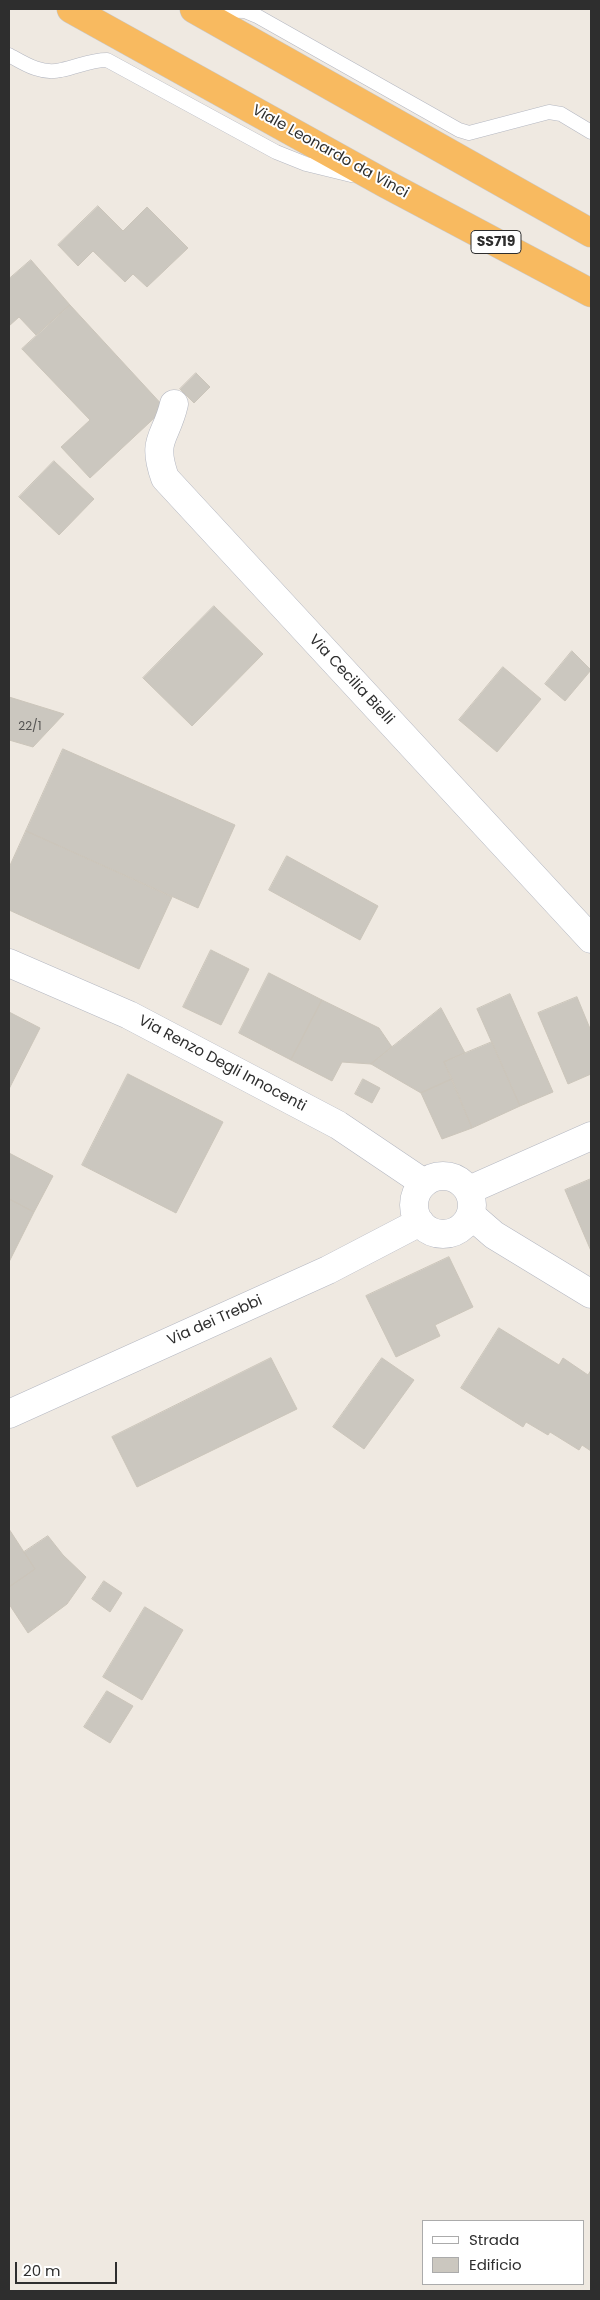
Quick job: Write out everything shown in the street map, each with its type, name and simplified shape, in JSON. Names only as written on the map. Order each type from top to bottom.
[{"type":"highway","name":"Viale Leonardo da Vinci","points":[[71,9],[394,188],[591,293]]},
{"type":"highway","points":[[195,9],[591,233]]},
{"type":"street","name":"Via Cecilia Bielli","points":[[174,404],[171,418],[158,444],[159,461],[165,478],[591,938]]},
{"type":"street","name":"Via Renzo Degli Innocenti","points":[[9,964],[129,1015],[338,1125],[424,1183]]},
{"type":"street","points":[[591,1136],[470,1202],[460,1229],[443,1235],[426,1229],[420,1222],[414,1206],[419,1189],[424,1183],[433,1177],[454,1177],[470,1202],[494,1235],[591,1294]]},
{"type":"street","name":"Via dei Trebbi","points":[[9,1414],[328,1270],[420,1222]]},
{"type":"lane","points":[[195,9],[245,11],[257,16],[459,130],[469,133],[549,112],[561,114],[591,132]]},
{"type":"lane","points":[[9,56],[28,66],[44,71],[60,71],[92,60],[107,60],[276,152],[306,164],[394,188]]},
{"type":"building","points":[[98,206],[123,231],[147,207],[188,248],[147,287],[133,274],[125,282],[93,251],[78,266],[58,245]]},
{"type":"building","points":[[31,260],[70,305],[36,335],[19,317],[9,326],[9,279]]},
{"type":"building","points":[[70,305],[165,408],[90,478],[61,447],[90,420],[22,349]]},
{"type":"building","points":[[196,373],[210,387],[194,403],[180,389]]},
{"type":"building","points":[[54,461],[94,499],[59,535],[19,497]]},
{"type":"building","points":[[214,606],[263,654],[192,726],[143,678]]},
{"type":"building","points":[[572,651],[591,670],[565,701],[545,684]]},
{"type":"building","points":[[503,667],[541,699],[497,752],[459,720]]},
{"type":"building","points":[[9,697],[64,714],[33,747],[9,740]]},
{"type":"building","points":[[63,749],[235,825],[198,908],[26,831]]},
{"type":"building","points":[[26,831],[172,897],[139,969],[9,910],[9,868]]},
{"type":"building","points":[[287,856],[378,906],[360,940],[269,890]]},
{"type":"building","points":[[211,950],[249,969],[221,1025],[183,1007]]},
{"type":"building","points":[[269,973],[322,1000],[291,1060],[239,1033]]},
{"type":"building","points":[[510,994],[553,1092],[520,1106],[477,1009]]},
{"type":"building","points":[[577,997],[591,1031],[591,1074],[568,1084],[538,1013]]},
{"type":"building","points":[[322,1000],[379,1028],[392,1047],[371,1064],[342,1062],[332,1081],[291,1060]]},
{"type":"building","points":[[441,1008],[465,1053],[444,1062],[452,1079],[421,1093],[371,1064]]},
{"type":"building","points":[[9,1012],[40,1028],[9,1089]]},
{"type":"building","points":[[492,1042],[520,1106],[472,1128],[444,1062]]},
{"type":"building","points":[[128,1074],[223,1122],[176,1213],[82,1165]]},
{"type":"building","points":[[363,1079],[380,1088],[372,1103],[355,1094]]},
{"type":"building","points":[[452,1079],[472,1128],[442,1139],[421,1093]]},
{"type":"building","points":[[9,1153],[53,1176],[34,1212],[9,1199]]},
{"type":"building","points":[[591,1179],[591,1251],[565,1190]]},
{"type":"building","points":[[9,1199],[34,1212],[9,1262]]},
{"type":"building","points":[[449,1257],[473,1307],[435,1325],[440,1336],[396,1357],[366,1296]]},
{"type":"building","points":[[499,1328],[559,1365],[563,1358],[588,1375],[591,1370],[591,1451],[582,1445],[579,1450],[550,1432],[548,1435],[526,1422],[523,1427],[461,1388]]},
{"type":"building","points":[[271,1358],[297,1409],[137,1487],[112,1437]]},
{"type":"building","points":[[382,1358],[414,1380],[364,1449],[333,1427]]},
{"type":"building","points":[[9,1529],[35,1569],[9,1587]]},
{"type":"building","points":[[48,1536],[63,1555],[86,1577],[67,1604],[28,1633],[9,1604],[9,1587],[35,1569],[24,1552]]},
{"type":"building","points":[[104,1581],[122,1593],[110,1612],[92,1599]]},
{"type":"building","points":[[145,1607],[183,1630],[142,1700],[103,1677]]},
{"type":"building","points":[[107,1691],[133,1706],[110,1743],[84,1727]]}]
